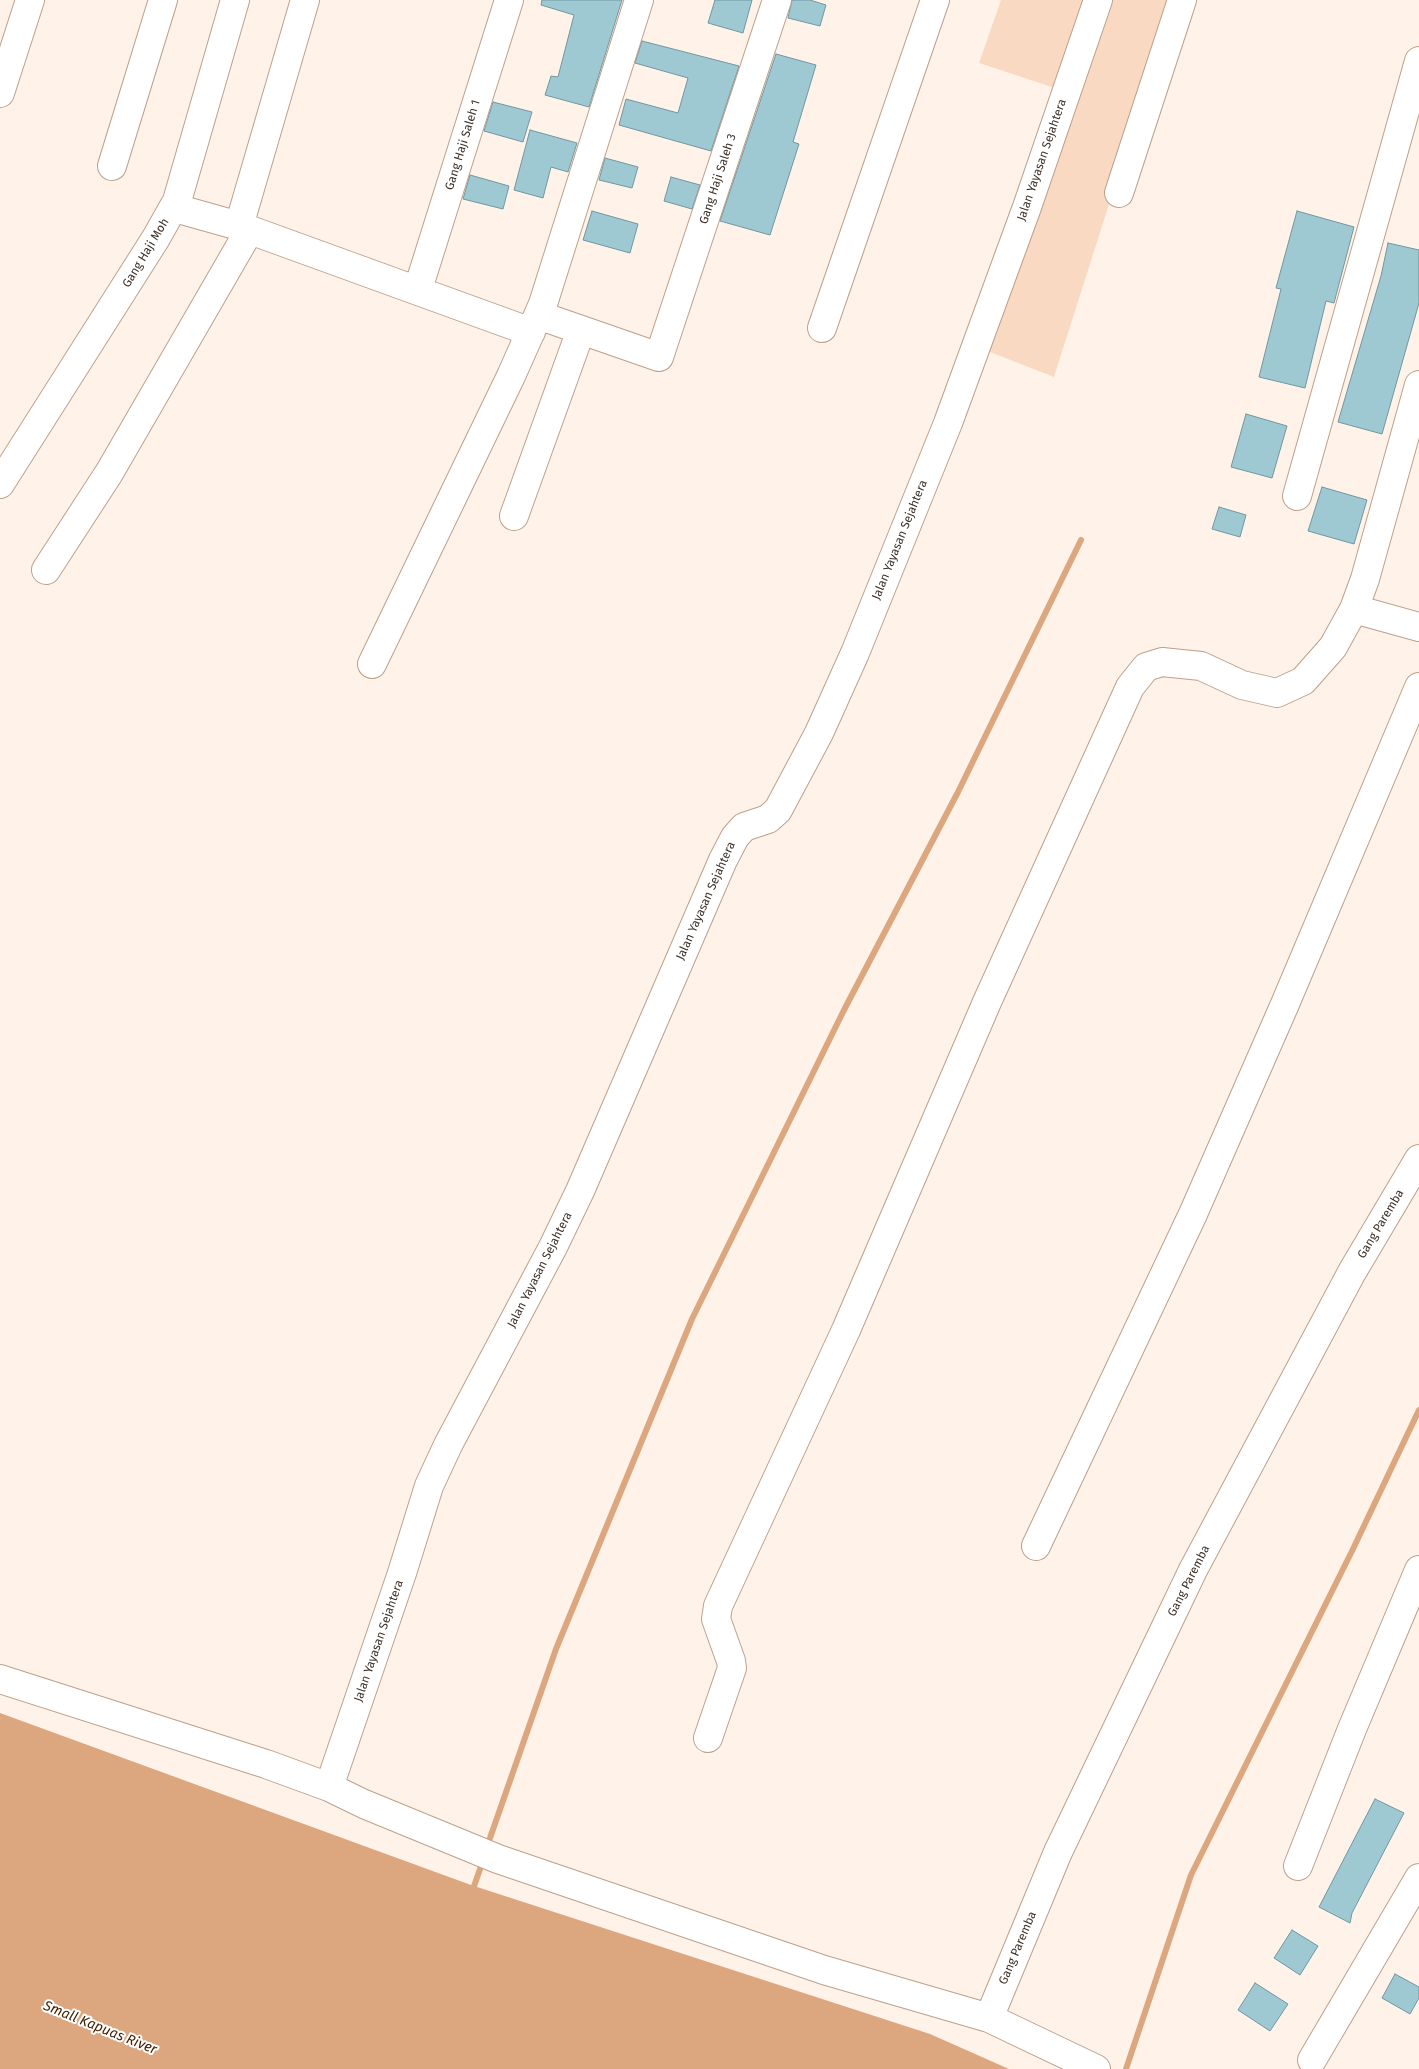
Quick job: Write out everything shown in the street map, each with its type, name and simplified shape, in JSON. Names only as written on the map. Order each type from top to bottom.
[{"type":"street","points":[[0,93],[30,0]]},
{"type":"street","points":[[112,166],[163,0]]},
{"type":"street","name":"Gang Haji Moh","points":[[0,484],[156,238],[174,206],[175,208],[235,0]]},
{"type":"street","points":[[46,570],[109,473],[244,228],[305,0]]},
{"type":"street","name":"Gang Haji Saleh 1","points":[[418,289],[509,0]]},
{"type":"street","points":[[372,664],[535,323],[576,204],[640,0]]},
{"type":"street","name":"Gang Haji Saleh 3","points":[[581,330],[659,357],[777,0]]},
{"type":"street","points":[[822,328],[935,0]]},
{"type":"street","name":"Jalan Yayasan Sejahtera","points":[[329,1787],[402,1573],[429,1486],[448,1445],[553,1247],[580,1191],[735,836],[744,827],[768,819],[778,810],[819,733],[855,653],[948,423],[1027,207],[1098,0]]},
{"type":"street","points":[[1119,193],[1182,0]]},
{"type":"street","points":[[1297,496],[1419,61]]},
{"type":"street","points":[[175,208],[244,228],[418,289],[535,323],[581,330],[514,516]]},
{"type":"street","points":[[708,1738],[732,1668],[716,1619],[718,1606],[842,1339],[980,1019],[1130,687],[1146,667],[1162,662],[1201,666],[1242,685],[1278,693],[1303,682],[1333,646],[1354,609],[1365,580],[1419,386]]},
{"type":"street","points":[[1354,609],[1419,627]]},
{"type":"street","points":[[1036,1546],[1192,1214],[1285,1004],[1419,687]]},
{"type":"street","name":"Gang Paremba","points":[[989,2018],[1058,1852],[1194,1570],[1352,1272],[1419,1159]]},
{"type":"street","points":[[1298,1866],[1352,1729],[1419,1570]]},
{"type":"street","points":[[0,1679],[257,1761],[329,1787],[364,1804],[498,1859],[824,1970],[989,2018],[1096,2069]]},
{"type":"street","points":[[1312,2060],[1419,1878]]},
{"type":"shaded area","points":[[1001,0],[1174,0],[1054,377],[977,347],[1058,89],[979,63]]},
{"type":"water","name":"Small Kapuas River","points":[[0,1713],[471,1885],[930,2034],[1009,2069],[0,2069]]},
{"type":"building","points":[[542,0],[622,0],[589,107],[545,95],[551,76],[558,77],[574,15],[541,5]]},
{"type":"building","points":[[715,0],[752,0],[743,33],[708,23]]},
{"type":"building","points":[[792,0],[810,0],[826,5],[820,26],[788,18]]},
{"type":"building","points":[[642,41],[739,66],[711,151],[619,125],[626,99],[678,113],[688,78],[635,63]]},
{"type":"building","points":[[776,54],[816,65],[793,142],[799,144],[770,235],[720,221]]},
{"type":"building","points":[[493,102],[532,112],[523,142],[484,131]]},
{"type":"building","points":[[530,130],[577,143],[568,172],[551,167],[543,198],[514,190]]},
{"type":"building","points":[[605,158],[638,167],[632,188],[599,180]]},
{"type":"building","points":[[470,175],[509,186],[503,209],[463,199]]},
{"type":"building","points":[[671,177],[700,185],[692,209],[664,201]]},
{"type":"building","points":[[592,211],[638,224],[630,253],[583,240]]},
{"type":"building","points":[[1297,211],[1354,227],[1334,303],[1326,301],[1305,388],[1259,377],[1281,289],[1276,288]]},
{"type":"building","points":[[1388,243],[1419,250],[1419,303],[1382,434],[1338,422],[1381,276]]},
{"type":"building","points":[[1246,414],[1287,426],[1272,478],[1231,467]]},
{"type":"building","points":[[1322,487],[1367,500],[1354,544],[1308,531]]},
{"type":"building","points":[[1219,507],[1246,515],[1240,537],[1212,529]]},
{"type":"building","points":[[1375,1799],[1404,1813],[1352,1913],[1350,1923],[1319,1907]]},
{"type":"building","points":[[1292,1930],[1318,1946],[1300,1975],[1274,1958]]},
{"type":"building","points":[[1395,1974],[1419,1987],[1419,1998],[1410,2014],[1382,1998]]},
{"type":"building","points":[[1255,1983],[1288,2004],[1270,2031],[1238,2010]]},
{"type":"waterway","points":[[490,1838],[556,1649],[692,1319],[844,1010],[958,792],[1081,540]]},
{"type":"waterway","points":[[1126,2069],[1191,1875],[1353,1549],[1419,1410]]},
{"type":"waterway","points":[[472,1892],[480,1869]]}]
